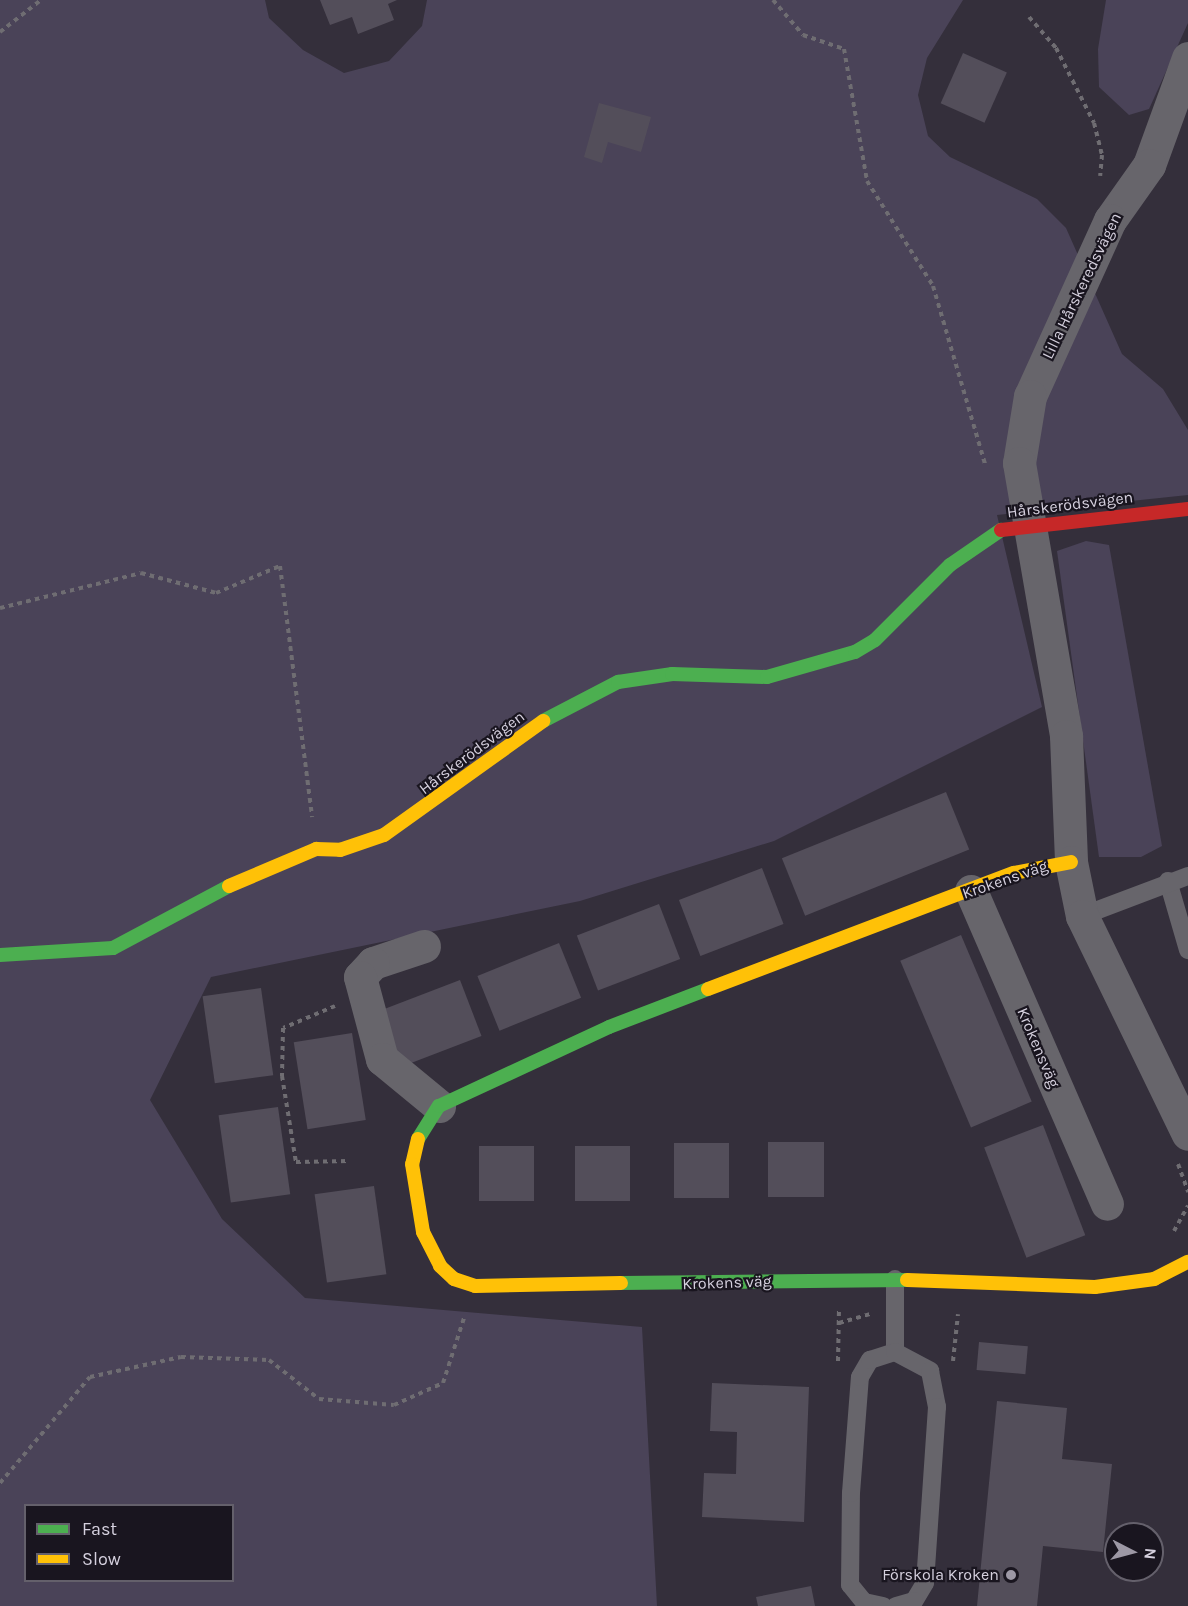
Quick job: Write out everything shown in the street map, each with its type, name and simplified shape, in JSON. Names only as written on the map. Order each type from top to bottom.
[{"type":"street","name":"Lilla Hårskeredsvägen","points":[[1027,525],[1019,463],[1030,396],[1110,220],[1149,165],[1188,58]]},
{"type":"street","name":"Hårskerödsvägen","points":[[0,954],[113,948],[163,925],[213,892],[316,849],[340,850],[384,835],[530,728],[618,682],[672,674],[767,677],[855,652],[875,640],[980,540],[1027,525],[1188,508]]},
{"type":"street","name":"Krokens väg","points":[[1027,525],[1066,736],[1071,862],[1082,916],[1188,1134]]},
{"type":"street","name":"Krokens väg","points":[[1071,862],[1014,873],[609,1027],[439,1106],[420,1132],[412,1164],[423,1232],[440,1266],[454,1280],[475,1286],[895,1279],[1119,1286],[1154,1279],[1188,1262]]},
{"type":"street","name":"Krokensväg","points":[[971,891],[1107,1204]]},
{"type":"street","points":[[424,946],[364,969],[360,977],[364,1000],[382,1059],[439,1106]]},
{"type":"lane","points":[[1082,916],[1168,881],[1188,876]]},
{"type":"lane","points":[[1168,881],[1188,950]]},
{"type":"lane","points":[[895,1279],[895,1352]]},
{"type":"lane","points":[[883,1606],[864,1602],[850,1585],[851,1493],[860,1377],[870,1360],[895,1352],[930,1371],[937,1407],[925,1583],[914,1601],[896,1606]]},
{"type":"path","points":[[0,32],[42,0]]},
{"type":"path","points":[[773,0],[803,35],[844,49],[867,181],[933,286],[987,473]]},
{"type":"path","points":[[1029,17],[1056,48],[1094,123],[1102,155],[1099,182]]},
{"type":"path","points":[[0,608],[141,573],[216,593],[280,566],[316,849]]},
{"type":"path","points":[[350,1161],[296,1162],[280,1035],[294,1019],[364,1000]]},
{"type":"path","points":[[0,1483],[90,1377],[181,1357],[269,1360],[319,1399],[394,1405],[443,1383],[475,1286]]},
{"type":"shaded area","points":[[0,0],[265,0],[269,18],[303,50],[344,73],[389,61],[422,26],[427,0],[963,0],[927,58],[918,95],[928,136],[950,157],[1037,199],[1066,228],[1122,354],[1163,389],[1188,430],[1188,495],[997,515],[1042,707],[774,841],[580,901],[211,977],[150,1100],[222,1219],[305,1298],[642,1327],[657,1606],[0,1606]]},
{"type":"shaded area","points":[[1106,0],[1188,0],[1188,23],[1149,109],[1129,115],[1099,87],[1098,49]]},
{"type":"shaded area","points":[[1086,541],[1109,545],[1162,846],[1141,857],[1099,857],[1057,551]]},
{"type":"building","points":[[320,0],[397,0],[388,4],[394,20],[358,34],[352,17],[330,25]]},
{"type":"building","points":[[963,53],[1007,73],[984,123],[941,103]]},
{"type":"building","points":[[599,103],[651,117],[641,152],[608,142],[602,163],[584,157]]},
{"type":"building","points":[[946,792],[969,849],[805,916],[782,858]]},
{"type":"building","points":[[762,868],[784,924],[700,956],[679,900]]},
{"type":"building","points":[[659,904],[680,959],[598,991],[577,936]]},
{"type":"building","points":[[961,935],[1032,1102],[971,1127],[900,961]]},
{"type":"building","points":[[559,943],[581,998],[500,1031],[477,976]]},
{"type":"building","points":[[460,980],[482,1036],[399,1068],[378,1012]]},
{"type":"building","points":[[261,988],[273,1075],[215,1083],[203,996]]},
{"type":"building","points":[[352,1033],[366,1120],[307,1129],[294,1042]]},
{"type":"building","points":[[278,1107],[290,1194],[231,1202],[219,1115]]},
{"type":"building","points":[[1043,1125],[1085,1235],[1026,1258],[984,1148]]},
{"type":"building","points":[[768,1142],[824,1142],[824,1197],[768,1197]]},
{"type":"building","points":[[674,1143],[729,1143],[729,1198],[674,1198]]},
{"type":"building","points":[[479,1146],[534,1146],[534,1201],[479,1201]]},
{"type":"building","points":[[575,1146],[630,1146],[630,1201],[575,1201]]},
{"type":"building","points":[[374,1186],[386,1274],[327,1282],[315,1194]]},
{"type":"building","points":[[979,1342],[1028,1346],[1025,1374],[977,1370]]},
{"type":"building","points":[[712,1383],[809,1387],[804,1522],[702,1517],[704,1473],[736,1474],[737,1432],[710,1431]]},
{"type":"building","points":[[997,1401],[1067,1408],[1062,1459],[1112,1464],[1106,1522],[1104,1522],[1103,1552],[1043,1546],[1037,1606],[977,1606]]},
{"type":"building","points":[[811,1586],[815,1606],[758,1606],[756,1597]]},
{"type":"traffic: fast","points":[[543,721],[618,682],[672,674],[767,677],[855,652],[875,640],[950,565],[1001,530]]},
{"type":"traffic: fast","points":[[0,955],[113,948],[229,886]]},
{"type":"traffic: fast","points":[[418,1139],[439,1106],[609,1027],[708,989]]},
{"type":"traffic: fast","points":[[621,1283],[907,1280]]},
{"type":"traffic: slow","points":[[229,886],[316,849],[340,850],[384,835],[543,721]]},
{"type":"traffic: slow","points":[[708,989],[1014,873],[1071,862]]},
{"type":"traffic: slow","points":[[418,1139],[412,1164],[423,1232],[440,1266],[454,1279],[475,1286],[621,1283]]},
{"type":"traffic: slow","points":[[907,1280],[1095,1287],[1154,1279],[1188,1262]]},
{"type":"traffic: jam","points":[[1001,530],[1188,509]]},
{"type":"place","name":"Förskola Kroken","points":[[1011,1575]]}]
